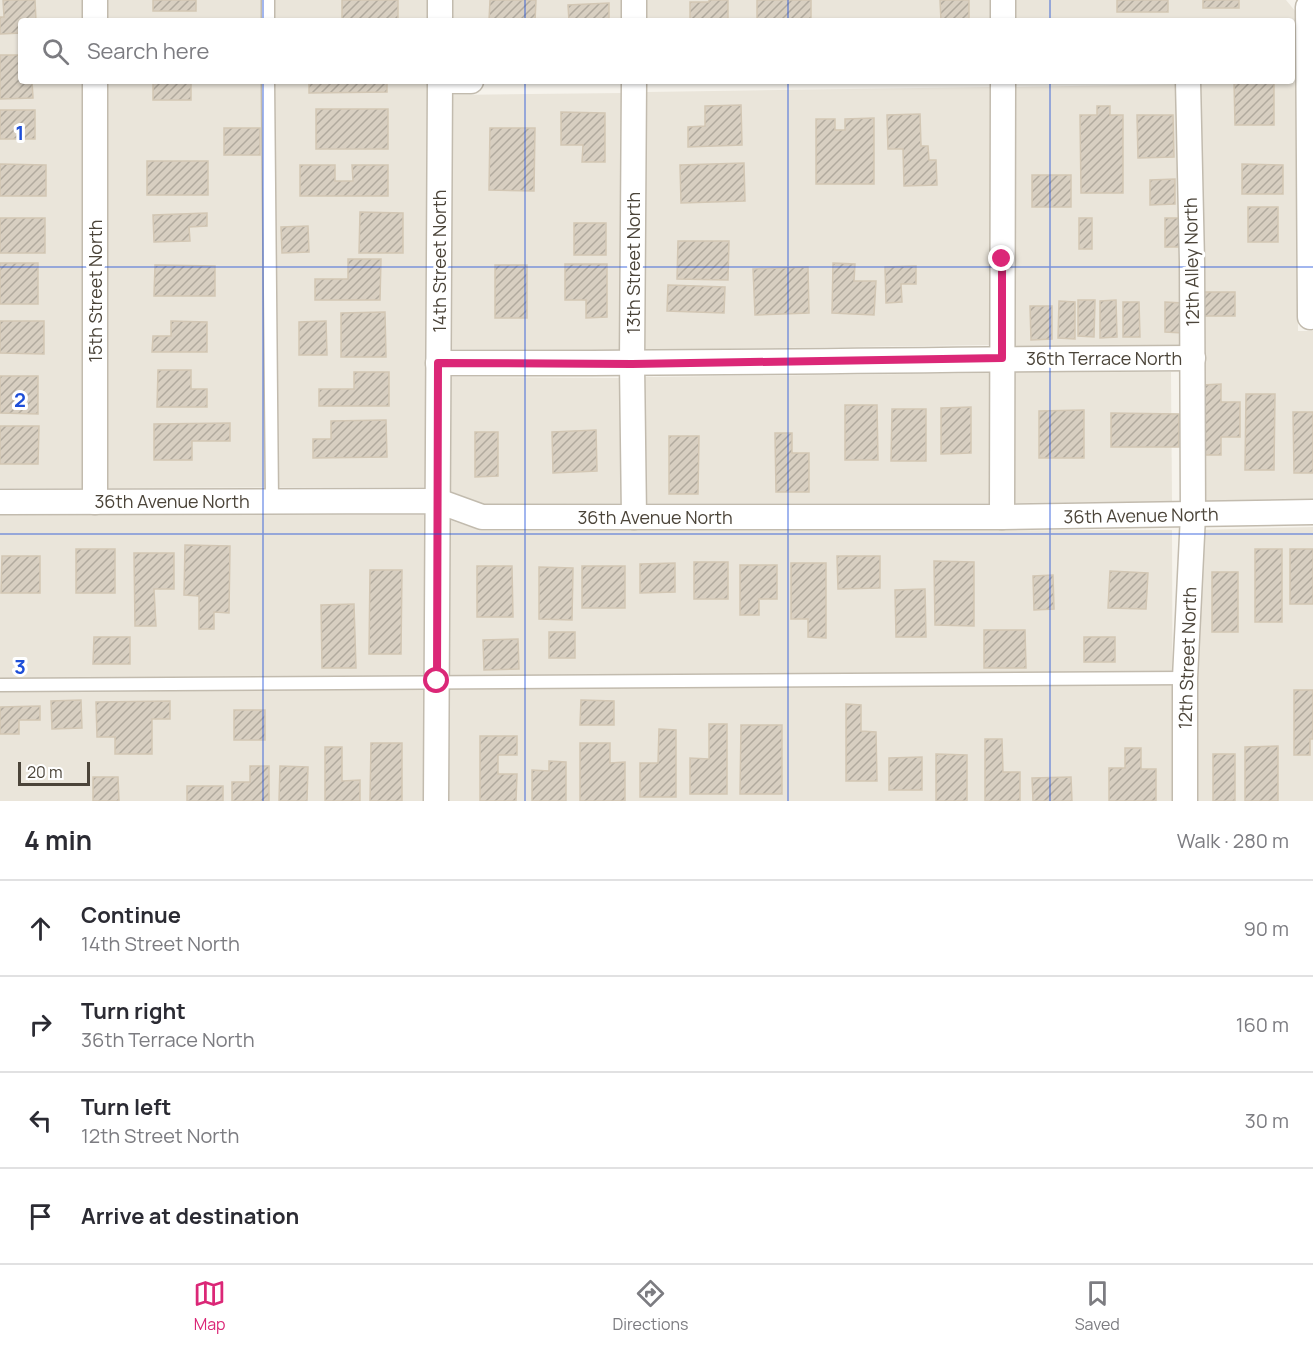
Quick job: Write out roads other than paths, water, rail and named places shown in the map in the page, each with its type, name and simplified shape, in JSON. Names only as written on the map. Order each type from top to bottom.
[{"type":"street","points":[[95,0],[95,18]]},
{"type":"street","points":[[440,0],[440,18]]},
{"type":"street","points":[[634,0],[634,18]]},
{"type":"street","points":[[1003,0],[1003,18]]},
{"type":"street","points":[[1308,7],[1310,317]]},
{"type":"street","name":"15th Street North","points":[[95,84],[95,502]]},
{"type":"street","name":"14th Street North","points":[[436,801],[440,84]]},
{"type":"street","name":"13th Street North","points":[[634,84],[632,364],[634,517]]},
{"type":"street","points":[[1002,517],[1003,84]]},
{"type":"street","name":"12th Alley North","points":[[1188,84],[1193,358],[1192,515]]},
{"type":"street","name":"36th Terrace North","points":[[438,363],[632,364],[1002,358],[1193,358]]},
{"type":"street","name":"36th Avenue North","points":[[0,502],[438,501],[482,517],[1002,517],[1313,512]]},
{"type":"street","name":"12th Street North","points":[[1185,801],[1185,678],[1192,515]]},
{"type":"lane","points":[[268,0],[268,18]]},
{"type":"lane","points":[[268,84],[272,501]]},
{"type":"lane","points":[[0,685],[1185,678]]}]
